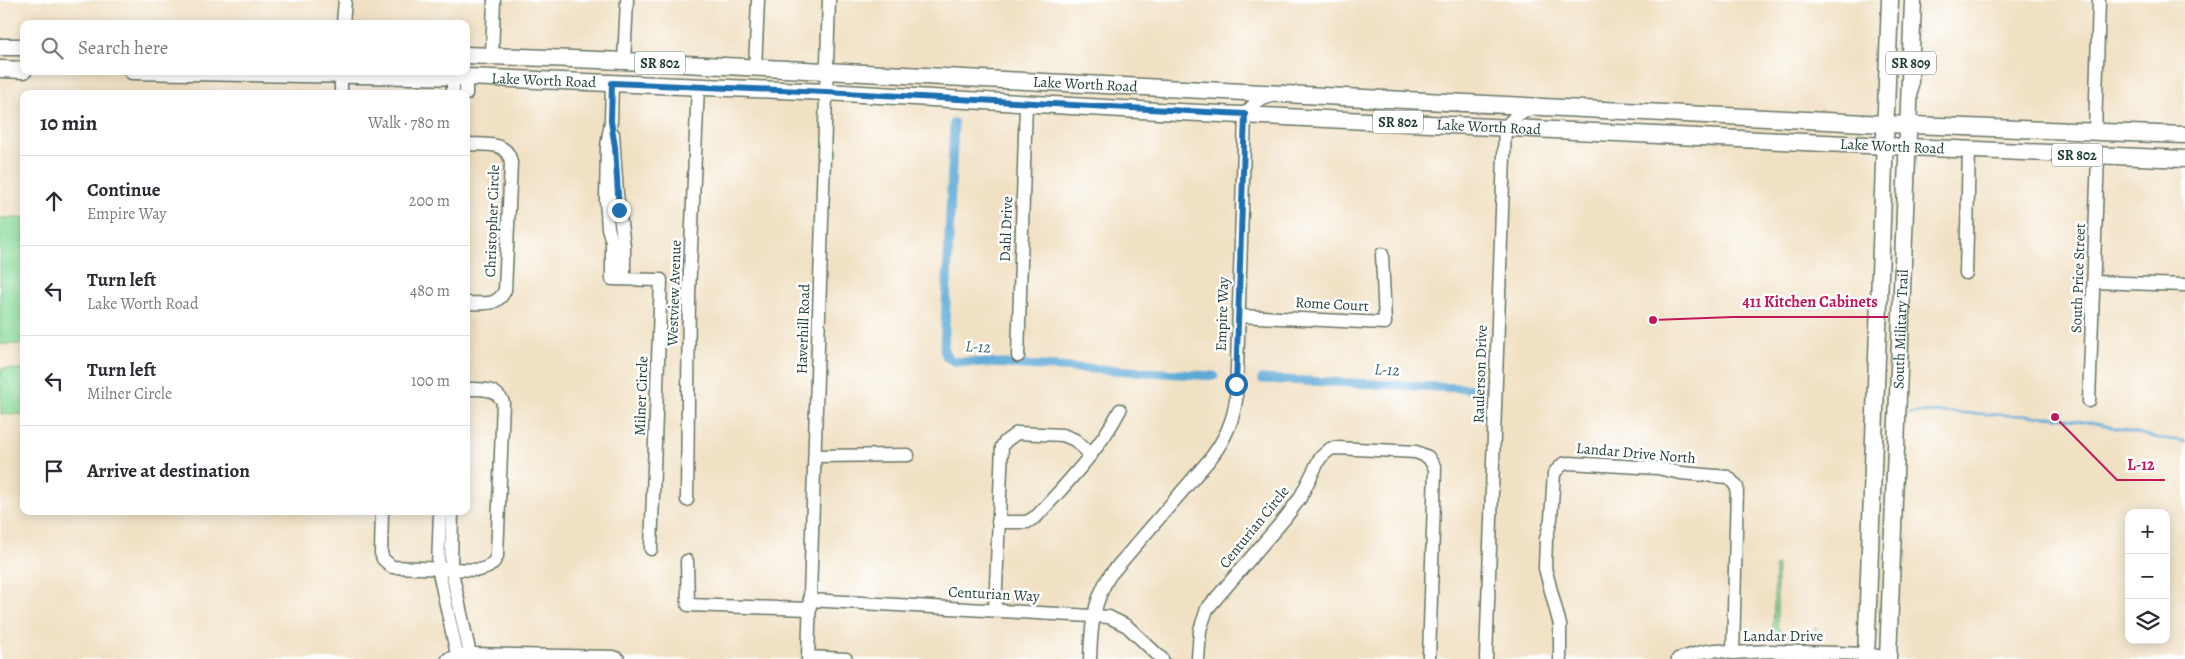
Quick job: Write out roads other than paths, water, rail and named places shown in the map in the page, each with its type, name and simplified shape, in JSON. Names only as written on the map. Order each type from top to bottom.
[{"type":"main road","name":"South Military Trail","points":[[1866,656],[1890,0]]},
{"type":"main road","name":"South Military Trail","points":[[1888,659],[1913,0]]},
{"type":"main road","points":[[0,47],[20,47]]},
{"type":"main road","name":"Lake Worth Road","points":[[470,55],[624,61],[1885,124],[2185,135]]},
{"type":"main road","points":[[578,82],[604,74],[624,61]]},
{"type":"main road","name":"Lake Worth Road","points":[[420,75],[826,92],[1884,146],[2185,159]]},
{"type":"main road","points":[[2118,157],[2125,150],[2185,148]]},
{"type":"street","points":[[343,20],[345,0]]},
{"type":"street","points":[[492,56],[494,0]]},
{"type":"street","points":[[624,61],[627,0]]},
{"type":"street","points":[[755,69],[758,0]]},
{"type":"street","name":"Haverhill Road","points":[[808,658],[830,0]]},
{"type":"street","points":[[2095,132],[2099,0]]},
{"type":"street","points":[[341,75],[341,90]]},
{"type":"street","points":[[455,90],[460,76]]},
{"type":"street","points":[[460,76],[465,90]]},
{"type":"street","name":"Milner Circle","points":[[612,83],[611,121],[607,146],[606,200],[608,228],[618,279],[661,280],[651,548]]},
{"type":"street","name":"Westview Avenue","points":[[687,500],[689,294],[698,86]]},
{"type":"street","points":[[1245,114],[1257,101],[1279,94]]},
{"type":"street","name":"Dahl Drive","points":[[1018,356],[1026,103]]},
{"type":"street","points":[[1505,127],[1517,115],[1534,107]]},
{"type":"street","name":"Empire Way","points":[[1090,659],[1092,616],[1096,601],[1110,575],[1210,460],[1226,435],[1232,421],[1236,400],[1245,114]]},
{"type":"street","name":"Raulerson Drive","points":[[1486,659],[1505,127]]},
{"type":"street","name":"Christopher Circle","points":[[470,144],[498,145],[508,152],[511,163],[506,290],[499,300],[494,302],[470,303]]},
{"type":"street","points":[[1966,273],[1969,149]]},
{"type":"street","name":"South Price Street","points":[[2089,401],[2098,156]]},
{"type":"street","name":"Rome Court","points":[[1239,316],[1385,323],[1382,254]]},
{"type":"street","points":[[2094,282],[2185,285]]},
{"type":"street","points":[[382,515],[381,553],[387,564],[398,568],[485,569],[490,566],[496,556],[503,402],[500,396],[490,390],[470,389]]},
{"type":"street","points":[[998,522],[1026,522],[1037,516],[1091,454],[1112,426],[1120,410]]},
{"type":"street","points":[[996,610],[1002,446],[1011,436],[1024,433],[1063,435],[1075,440],[1091,454]]},
{"type":"street","name":"Centurian Circle","points":[[1198,659],[1200,630],[1207,610],[1286,517],[1300,498],[1320,458],[1330,449],[1336,448],[1416,452],[1428,456],[1435,468],[1429,659]]},
{"type":"street","points":[[815,456],[908,455]]},
{"type":"street","name":"Landar Drive North","points":[[1560,659],[1560,625],[1545,568],[1546,539],[1551,519],[1554,473],[1563,464],[1570,463],[1657,468],[1681,474],[1728,477],[1734,481],[1737,487],[1733,653]]},
{"type":"street","points":[[440,515],[438,568],[455,658],[613,656],[618,659]]},
{"type":"street","points":[[452,515],[451,568],[471,657]]},
{"type":"street","name":"Centurian Way","points":[[688,561],[688,604],[996,610],[1109,617],[1121,622],[1162,659]]},
{"type":"street","name":"Landar Drive","points":[[1678,659],[1716,650],[1733,653],[1768,651],[1866,656],[1888,659]]},
{"type":"street","points":[[808,658],[846,659]]},
{"type":"waterway","name":"L-12","points":[[954,123],[944,349],[946,356],[953,361],[1214,376]]},
{"type":"waterway","name":"L-12","points":[[1262,379],[1482,389]]},
{"type":"waterway","name":"L-12","points":[[1909,413],[1940,412],[2055,417],[2098,424],[2158,438],[2185,441]]},
{"type":"place","name":"411 Kitchen Cabinets","points":[[1653,320]]},
{"type":"place","name":"L-12","points":[[2055,417]]}]
